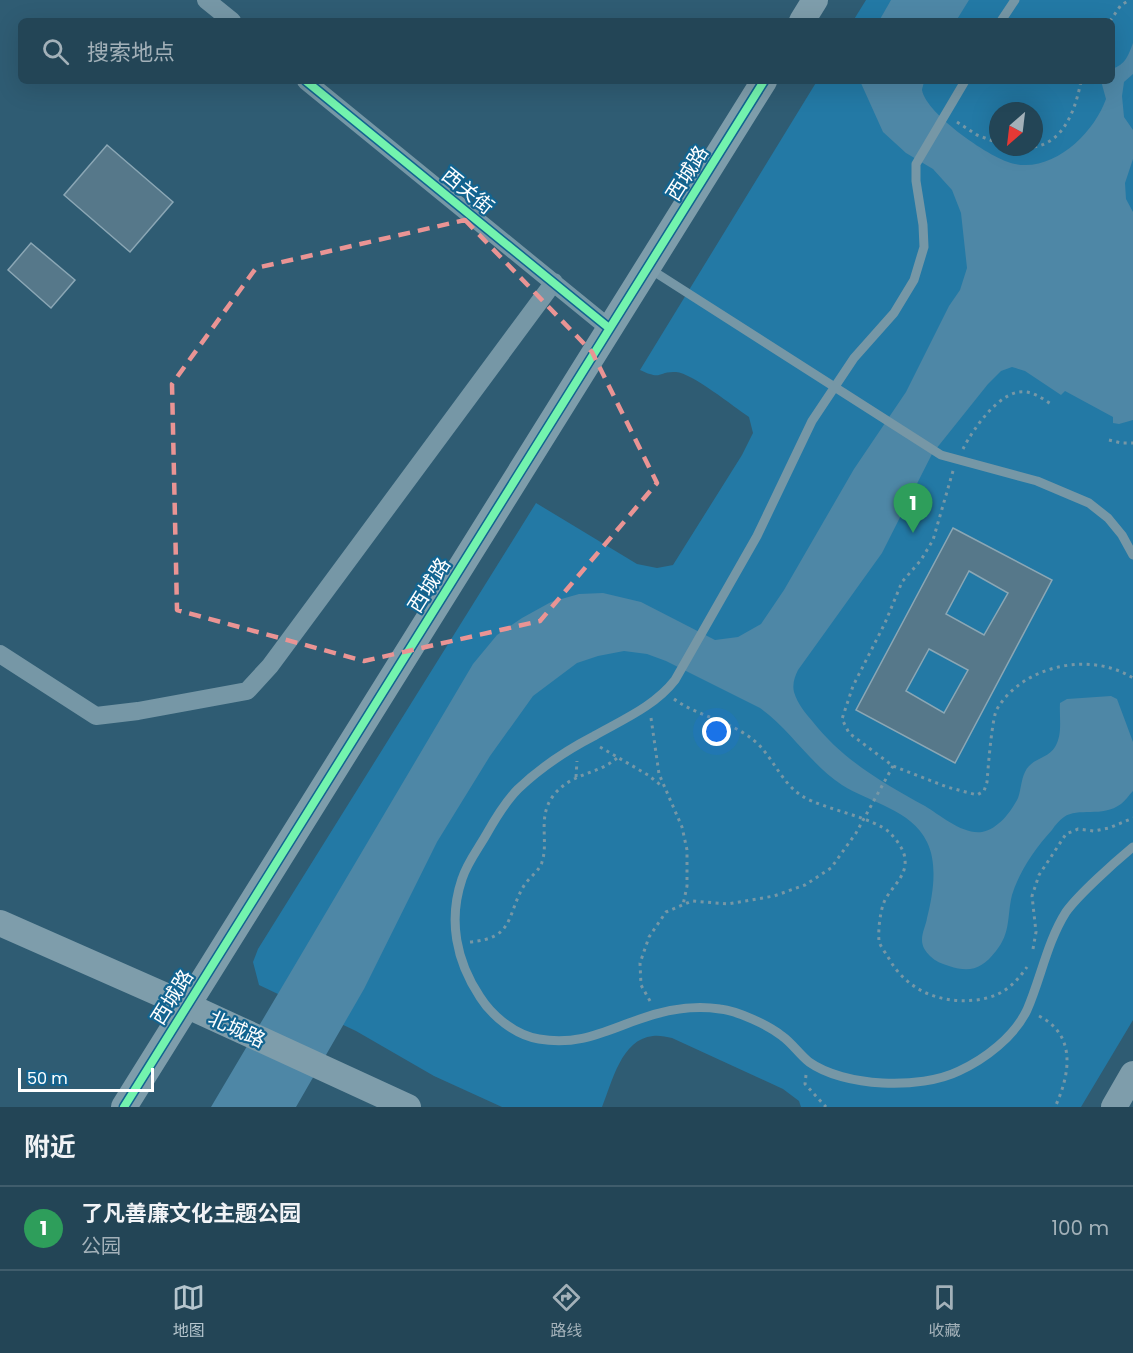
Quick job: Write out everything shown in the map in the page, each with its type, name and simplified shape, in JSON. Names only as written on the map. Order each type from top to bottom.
[{"type":"street","points":[[206,0],[228,18]]},
{"type":"street","points":[[804,18],[815,0]]},
{"type":"street","name":"西关街","points":[[310,84],[609,328]]},
{"type":"street","name":"西城路","points":[[124,1107],[762,84]]},
{"type":"street","points":[[0,654],[96,716],[138,711],[247,691],[270,666],[554,282]]},
{"type":"street","name":"北城路","points":[[0,923],[408,1107]]},
{"type":"street","points":[[1114,1107],[1133,1074]]},
{"type":"lane","points":[[1003,18],[1015,0]]},
{"type":"lane","points":[[963,84],[916,164],[924,247],[921,262],[909,289],[894,313],[866,344],[834,388],[802,440],[757,536],[666,692],[549,764],[516,791],[499,813],[463,877],[457,898],[456,942],[463,966],[484,1004],[516,1031],[537,1039],[579,1040],[603,1034],[656,1013],[694,1008],[724,1009],[764,1024],[781,1035],[808,1061],[838,1076],[880,1083],[928,1081],[956,1073],[976,1062],[1001,1043],[1026,1011],[1043,960],[1067,911],[1119,858],[1133,847]]},
{"type":"lane","points":[[648,267],[941,455],[1037,481],[1089,503],[1108,518],[1122,535],[1133,555]]},
{"type":"path","points":[[1112,18],[1121,5],[1130,0]]},
{"type":"path","points":[[1043,143],[1049,141],[1065,125],[1077,103],[1080,84]]},
{"type":"path","points":[[945,114],[977,135],[989,140]]},
{"type":"path","points":[[1051,404],[1029,392],[1009,394],[998,402],[975,429],[957,461],[933,540],[921,560],[902,582],[885,623],[853,686],[843,719],[849,733],[893,766],[946,787],[977,795],[984,791],[987,782],[996,711],[1018,686],[1036,674],[1049,669],[1083,665],[1122,671],[1133,678]]},
{"type":"path","points":[[1109,440],[1133,443]]},
{"type":"path","points":[[666,692],[683,705],[725,722],[758,744],[785,781],[800,795],[817,804],[888,830],[898,842],[906,860],[903,872],[884,903],[879,942],[904,980],[916,989],[934,997],[968,1001],[988,998],[1005,992],[1018,980],[1028,965]]},
{"type":"path","points":[[650,703],[657,764],[664,788],[682,827],[687,850],[687,886],[683,905]]},
{"type":"path","points":[[586,740],[648,775],[664,788]]},
{"type":"path","points":[[456,942],[490,938],[499,934],[508,924],[526,884],[542,864],[545,810],[551,799],[566,782],[610,764],[618,757]]},
{"type":"path","points":[[656,1013],[641,986],[640,963],[649,937],[666,912],[692,901],[728,904],[774,896],[806,885],[831,868],[863,820],[893,766]]},
{"type":"path","points":[[1030,958],[1036,932],[1032,896],[1039,875],[1066,834],[1078,828],[1094,831],[1109,828],[1133,818]]},
{"type":"path","points":[[1026,1011],[1042,1017],[1056,1030],[1065,1044],[1068,1065],[1064,1089],[1055,1107]]},
{"type":"path","points":[[808,1061],[805,1084],[826,1107]]},
{"type":"highlighted area","points":[[465,220],[592,352],[657,483],[540,621],[364,661],[177,610],[172,384],[256,268]]},
{"type":"shaded area","points":[[866,0],[1133,0],[1133,1020],[1081,1107],[801,1107],[799,1101],[783,1089],[672,1038],[653,1036],[642,1039],[625,1053],[602,1107],[502,1107],[434,1076],[356,1031],[259,985],[253,962],[258,949],[536,503],[637,564],[657,568],[673,565],[742,455],[753,433],[749,417],[692,378],[676,372],[656,375],[640,370],[815,84],[1115,84],[1115,18],[855,18]]},
{"type":"shaded area","points":[[891,0],[969,0],[958,18],[881,18]]},
{"type":"shaded area","points":[[1133,43],[1133,74],[1124,82],[1122,96],[1124,117],[1133,130],[1133,159],[1125,183],[1126,199],[1133,212],[1133,420],[1119,424],[1113,423],[1113,417],[1065,391],[1061,395],[1025,371],[1012,367],[1001,371],[932,454],[882,553],[798,670],[793,689],[805,712],[825,736],[851,759],[952,824],[975,832],[988,830],[1003,819],[1018,798],[1028,767],[1055,747],[1060,731],[1060,703],[1067,699],[1111,696],[1117,699],[1133,742],[1133,791],[1114,808],[1106,811],[1070,814],[1056,824],[1034,852],[1019,878],[1012,895],[1004,937],[991,957],[981,966],[963,969],[939,962],[925,950],[922,937],[933,890],[932,860],[927,842],[911,822],[831,777],[760,708],[666,661],[647,654],[624,651],[598,656],[577,663],[533,696],[490,756],[437,842],[364,989],[296,1107],[211,1107],[473,664],[497,635],[551,602],[579,594],[603,593],[641,602],[715,640],[738,637],[761,624],[784,590],[854,469],[906,392],[949,306],[960,290],[967,268],[961,213],[952,190],[933,169],[906,153],[883,132],[861,84],[923,84],[922,90],[926,100],[935,111],[961,134],[989,153],[989,156],[1015,164],[1030,165],[1058,156],[1082,137],[1092,125],[1106,99],[1102,84],[1115,84],[1115,68],[1123,62]]},
{"type":"building","points":[[107,145],[173,202],[130,252],[64,195]]},
{"type":"building","points":[[31,243],[75,280],[51,308],[8,270]]},
{"type":"building","points":[[953,528],[1052,580],[955,763],[856,710]],"holes":[[[969,571],[1008,593],[984,635],[946,614]],[[929,649],[968,670],[944,713],[906,691]]]},
{"type":"cycle path","points":[[310,84],[609,328]]},
{"type":"cycle path","points":[[124,1107],[762,84]]},
{"type":"place","name":"了凡善廉文化主题公园","points":[[913,533]]}]
